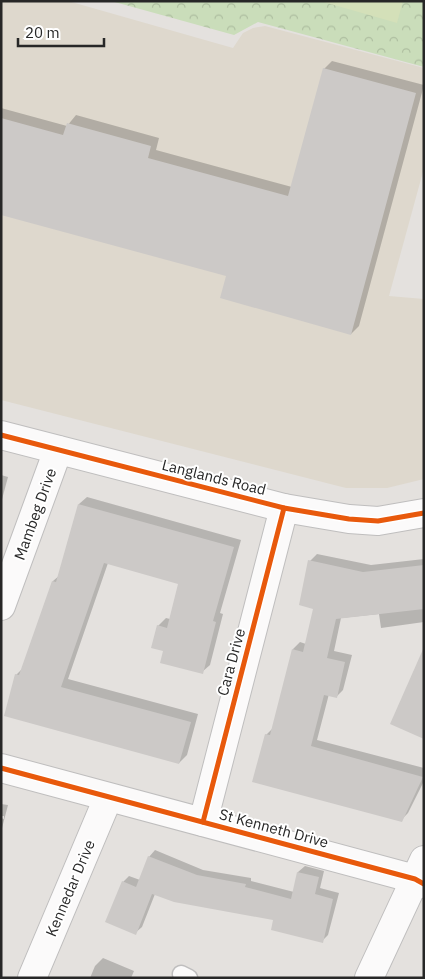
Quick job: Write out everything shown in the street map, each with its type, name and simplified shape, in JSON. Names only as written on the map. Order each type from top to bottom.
[{"type":"street","name":"Langlands Road","points":[[1,435],[284,508],[349,519],[378,521],[424,513]]},
{"type":"street","name":"Mambeg Drive","points":[[1,606],[58,450]]},
{"type":"street","name":"Cara Drive","points":[[203,822],[284,508]]},
{"type":"street","name":"St Kenneth Drive","points":[[1,768],[203,822],[421,874]]},
{"type":"street","name":"Kennedar Drive","points":[[32,978],[108,798]]},
{"type":"street","points":[[369,978],[421,874]]},
{"type":"shaded area","points":[[1,1],[68,1],[233,48],[243,33],[253,28],[265,26],[424,68],[424,168],[389,296],[424,299],[424,479],[387,488],[346,488],[1,400]]},
{"type":"green space","points":[[111,1],[424,1],[424,67],[258,22],[234,35]]},
{"type":"green space","points":[[320,1],[403,1],[397,23]]},
{"type":"building","points":[[323,68],[416,93],[351,335],[220,298],[226,276],[1,215],[1,118],[63,135],[67,123],[151,146],[148,158],[288,196]]},
{"type":"building","points":[[78,504],[234,547],[213,621],[216,622],[203,674],[160,663],[163,651],[151,648],[157,625],[167,628],[178,584],[104,563],[61,687],[191,722],[179,764],[4,716],[15,674],[19,675],[52,581],[56,582]]},
{"type":"building","points":[[308,560],[363,572],[424,565],[424,609],[336,619],[327,658],[345,662],[337,698],[324,695],[311,746],[423,777],[402,822],[252,782],[265,734],[270,735],[292,649],[303,652],[313,609],[299,605]]},
{"type":"building","points":[[424,647],[424,739],[390,724]]},
{"type":"building","points":[[148,856],[197,875],[246,884],[245,887],[291,899],[297,872],[319,877],[315,894],[333,899],[323,943],[271,930],[273,920],[174,902],[152,894],[136,935],[105,922],[122,881],[136,887]]},
{"type":"cycle path","points":[[1,435],[284,508],[349,519],[378,521],[424,513]]},
{"type":"cycle path","points":[[203,822],[284,508]]},
{"type":"cycle path","points":[[1,768],[415,879],[424,884]]}]
